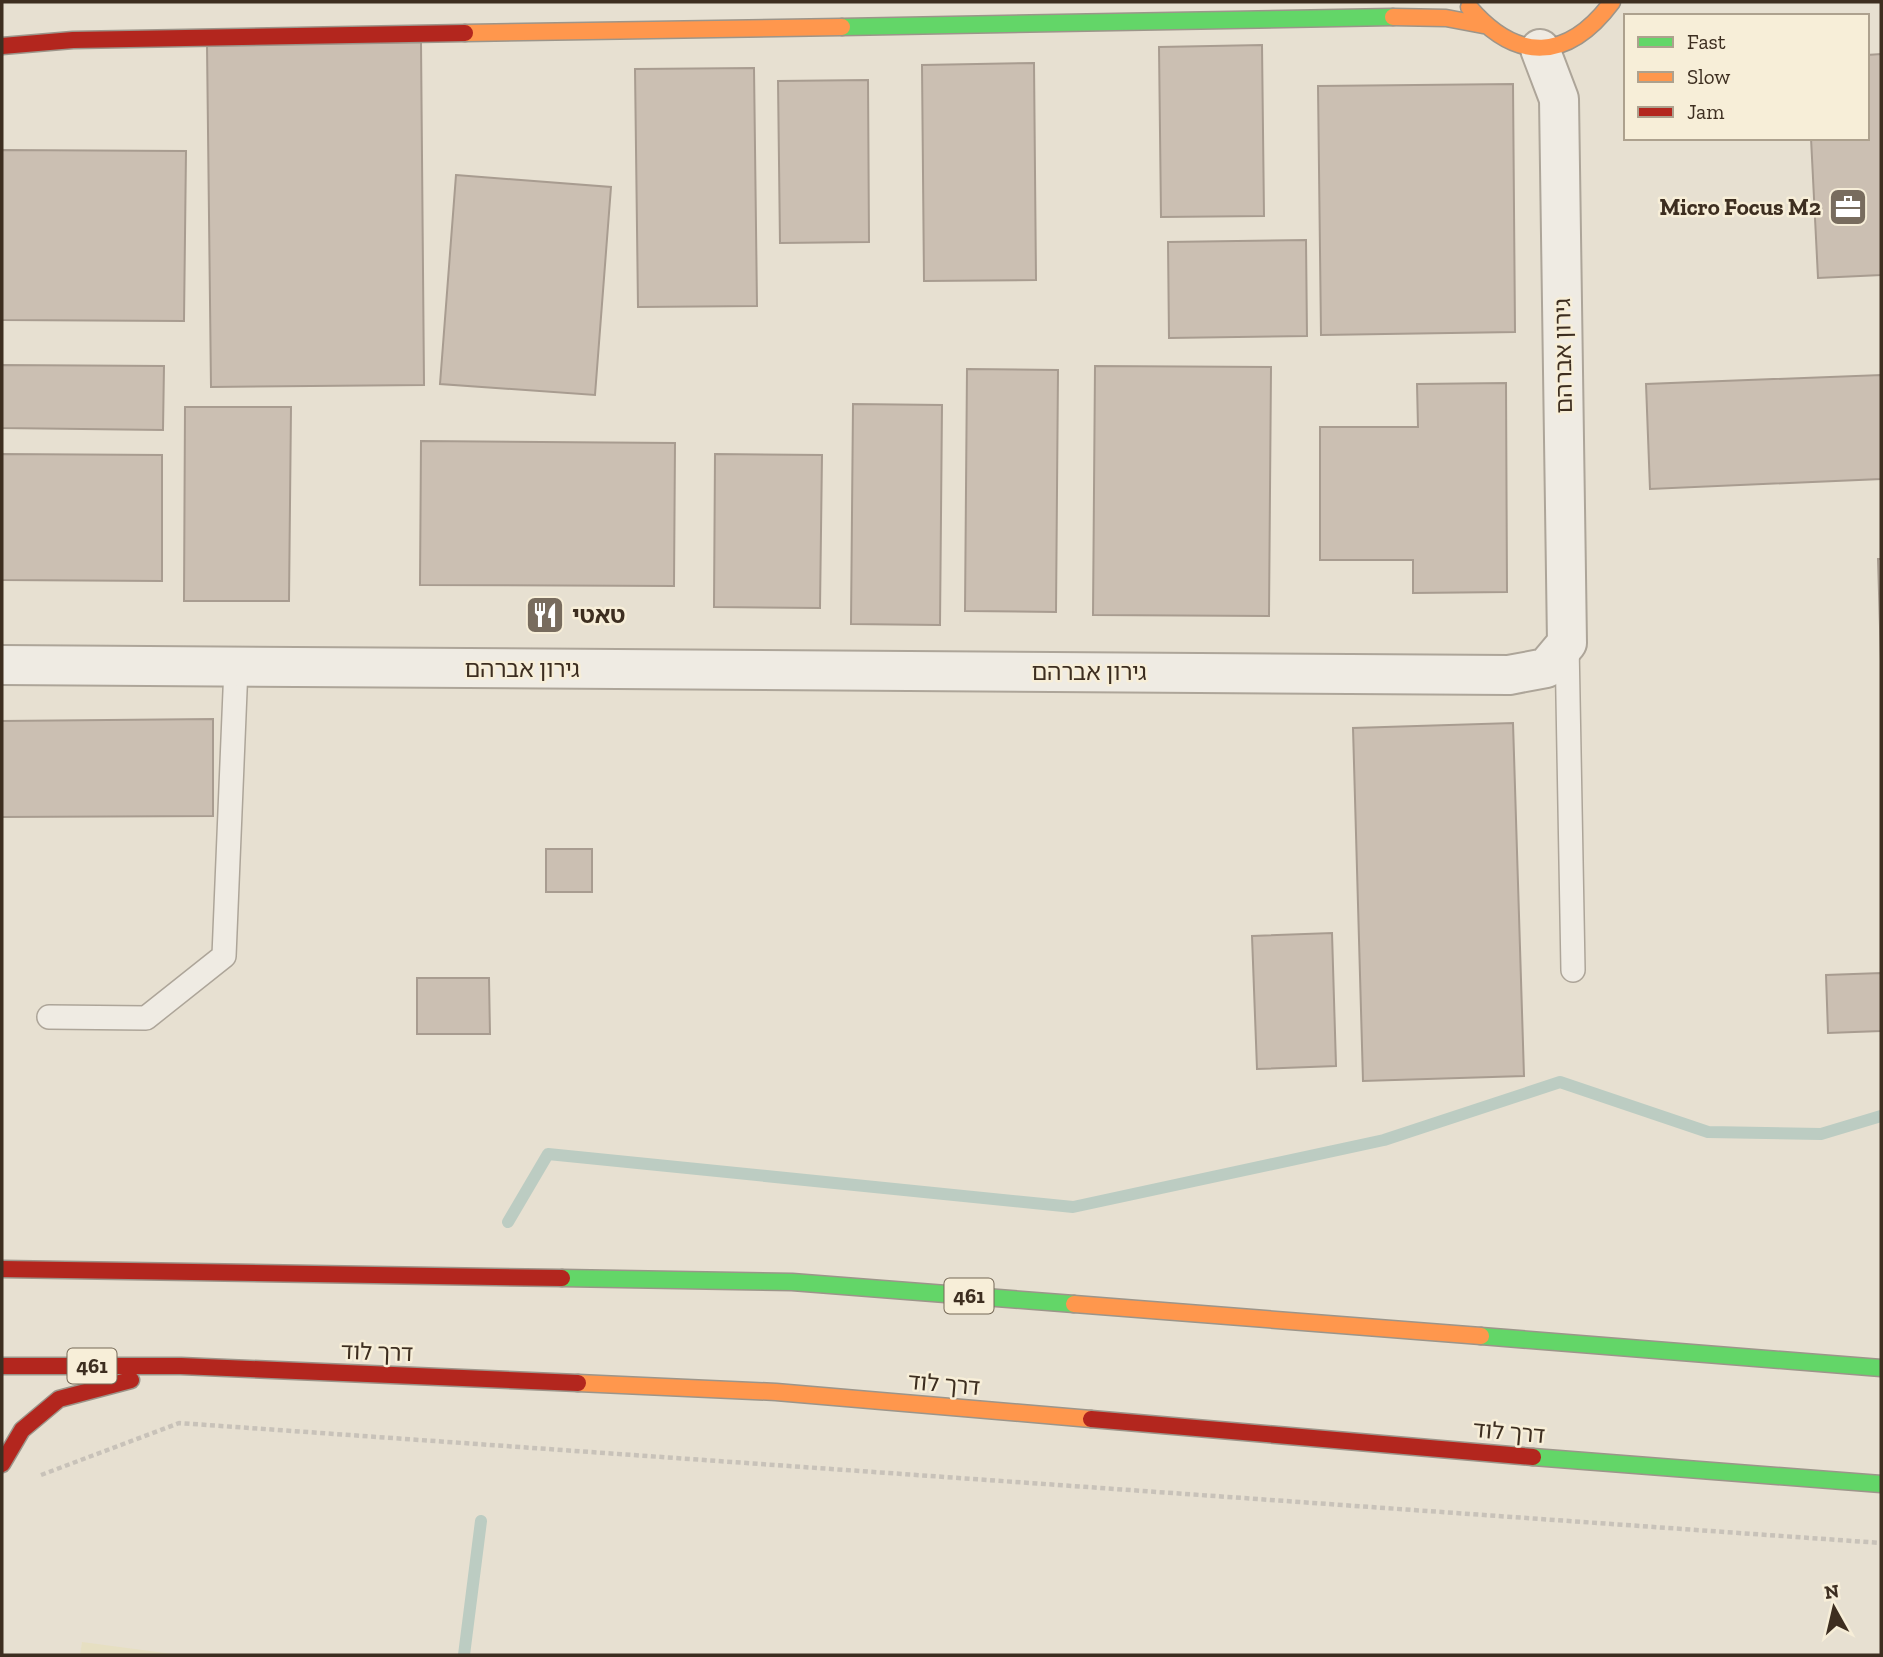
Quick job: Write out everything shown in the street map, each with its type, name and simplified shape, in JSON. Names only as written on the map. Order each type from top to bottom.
[{"type":"main road","points":[[1467,2],[1483,25],[1512,44],[1540,49],[1569,43],[1594,27],[1611,3],[1632,2]]},
{"type":"main road","points":[[2,46],[87,40],[1391,17],[1446,18],[1483,25]]},
{"type":"main road","name":"461","points":[[2,1269],[792,1282],[1881,1368]]},
{"type":"main road","name":"דרך לוד","points":[[2,1366],[181,1366],[776,1392],[1673,1469],[1881,1484]]},
{"type":"main road","points":[[2,1464],[22,1430],[59,1399],[181,1366]]},
{"type":"street","name":"גירון אברהם","points":[[2,665],[1509,675],[1546,667],[1567,643],[1559,99],[1540,49]]},
{"type":"lane","points":[[1567,643],[1573,970]]},
{"type":"lane","points":[[49,1017],[146,1018],[224,956],[236,667]]},
{"type":"path","points":[[40,1476],[179,1423],[1881,1543]]},
{"type":"shaded area","points":[[82,1642],[180,1655],[80,1655]]},
{"type":"building","points":[[421,42],[424,385],[211,387],[207,45]]},
{"type":"building","points":[[1262,45],[1264,216],[1161,217],[1159,47]]},
{"type":"building","name":"Micro Focus M2","points":[[1881,54],[1881,275],[1818,278],[1811,140],[1869,140],[1869,55]]},
{"type":"building","points":[[1034,63],[1036,280],[924,281],[922,65]]},
{"type":"building","points":[[754,68],[757,306],[638,307],[635,69]]},
{"type":"building","points":[[868,80],[869,242],[780,243],[778,81]]},
{"type":"building","points":[[1513,84],[1515,332],[1321,335],[1318,86]]},
{"type":"building","points":[[2,150],[186,151],[184,321],[2,320]]},
{"type":"building","points":[[456,175],[611,187],[595,395],[440,384]]},
{"type":"building","points":[[1306,240],[1307,336],[1169,338],[1168,242]]},
{"type":"building","points":[[2,365],[164,366],[163,430],[2,428]]},
{"type":"building","points":[[1095,366],[1271,367],[1269,616],[1093,615]]},
{"type":"building","points":[[967,369],[1058,370],[1056,612],[965,611]]},
{"type":"building","points":[[1881,375],[1881,479],[1650,489],[1646,384]]},
{"type":"building","points":[[1506,383],[1507,592],[1413,593],[1413,560],[1320,560],[1320,427],[1418,427],[1417,384]]},
{"type":"building","points":[[853,404],[942,405],[940,625],[851,624]]},
{"type":"building","points":[[185,407],[291,407],[289,601],[184,601]]},
{"type":"building","points":[[421,441],[675,443],[674,586],[420,585]]},
{"type":"building","points":[[2,454],[162,455],[162,581],[2,580]]},
{"type":"building","points":[[715,454],[822,455],[820,608],[714,607]]},
{"type":"building","points":[[1878,559],[1881,559],[1881,661]]},
{"type":"building","points":[[213,719],[213,816],[2,817],[2,721]]},
{"type":"building","points":[[1513,723],[1524,1076],[1363,1081],[1353,728]]},
{"type":"building","points":[[546,849],[592,849],[592,892],[546,892]]},
{"type":"building","points":[[1332,933],[1336,1066],[1257,1069],[1252,936]]},
{"type":"building","points":[[1881,973],[1881,1031],[1828,1033],[1826,975]]},
{"type":"building","points":[[417,978],[489,978],[490,1034],[417,1034]]},
{"type":"waterway","points":[[508,1222],[548,1154],[1073,1207],[1384,1140],[1560,1082],[1708,1132],[1821,1134],[1881,1116]]},
{"type":"waterway","points":[[464,1655],[481,1521]]},
{"type":"traffic: fast","points":[[842,27],[1393,17]]},
{"type":"traffic: fast","points":[[562,1278],[792,1282],[1074,1304]]},
{"type":"traffic: fast","points":[[1481,1336],[1881,1368]]},
{"type":"traffic: fast","points":[[1533,1457],[1881,1484]]},
{"type":"traffic: slow","points":[[1469,7],[1505,38],[1524,46],[1542,48],[1578,36],[1612,2]]},
{"type":"traffic: slow","points":[[1393,17],[1446,18],[1483,25]]},
{"type":"traffic: slow","points":[[465,33],[842,27]]},
{"type":"traffic: slow","points":[[1074,1304],[1481,1336]]},
{"type":"traffic: slow","points":[[578,1383],[776,1392],[1091,1419]]},
{"type":"traffic: jam","points":[[2,46],[73,40],[465,33]]},
{"type":"traffic: jam","points":[[2,1269],[562,1278]]},
{"type":"traffic: jam","points":[[2,1366],[181,1366],[578,1383]]},
{"type":"traffic: jam","points":[[2,1464],[22,1430],[59,1399],[131,1380]]},
{"type":"traffic: jam","points":[[1091,1419],[1533,1457]]},
{"type":"place","name":"Micro Focus M2","points":[[1848,207]]},
{"type":"place","name":"טאטי","points":[[545,615]]}]
